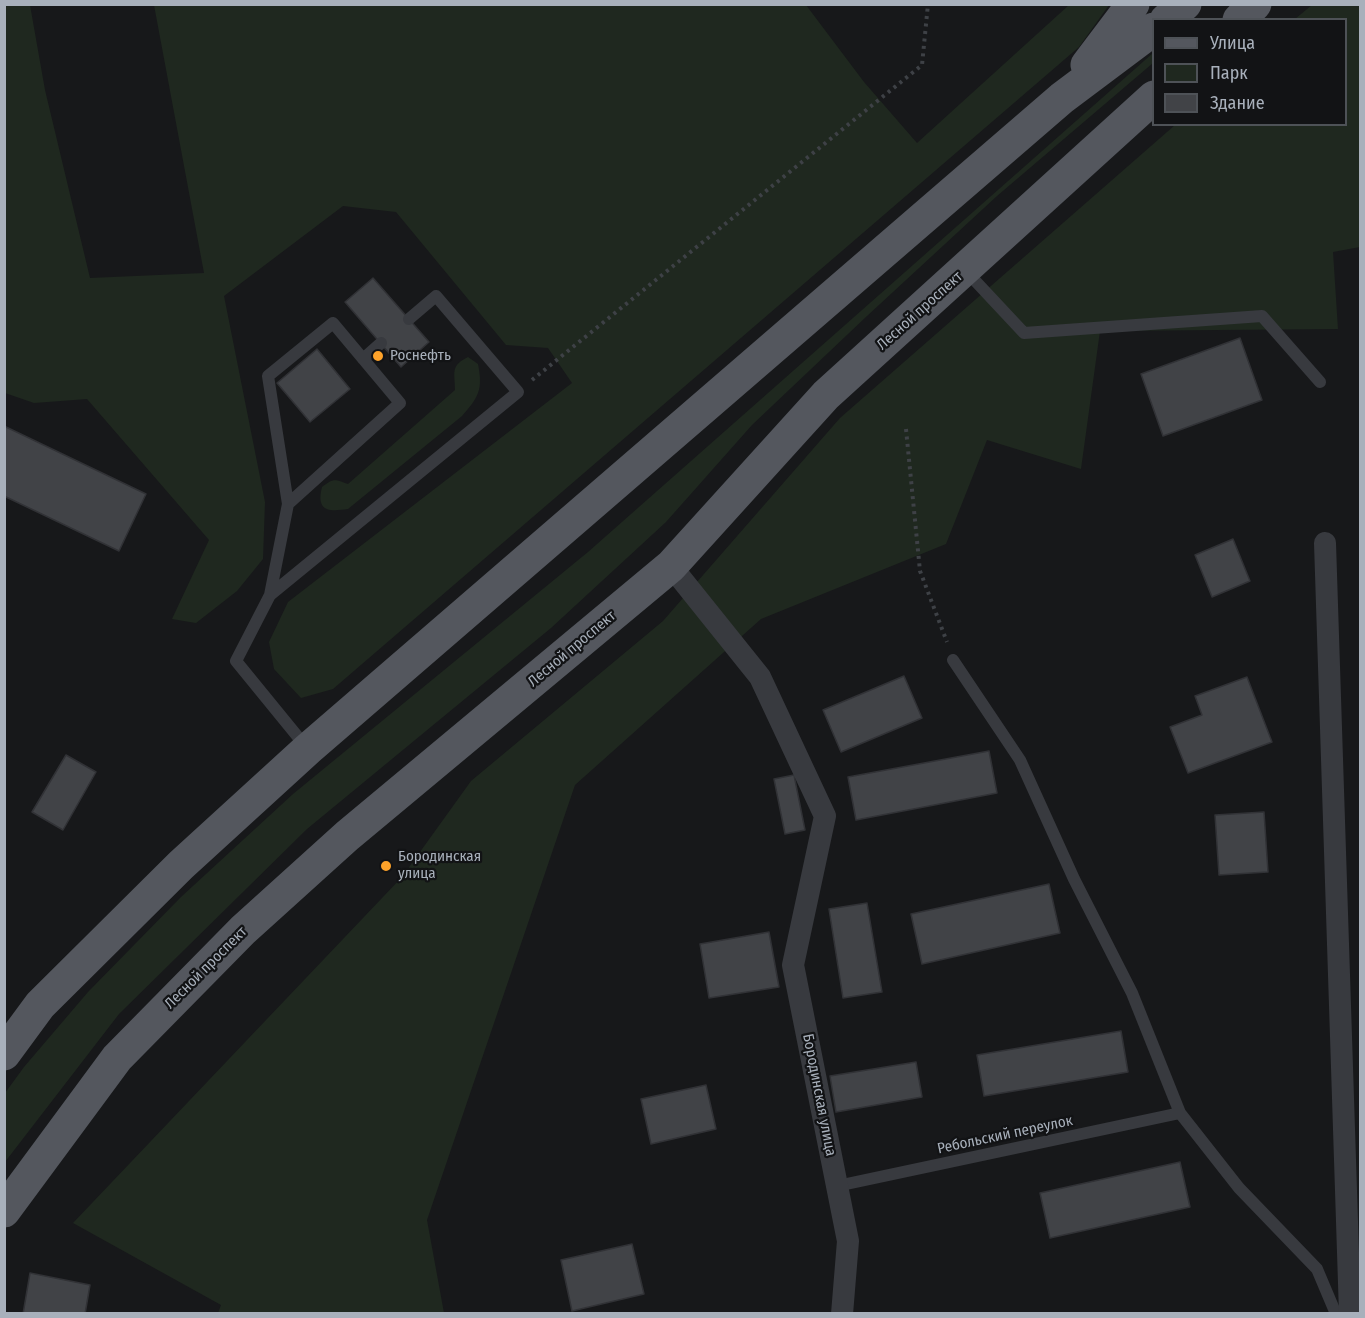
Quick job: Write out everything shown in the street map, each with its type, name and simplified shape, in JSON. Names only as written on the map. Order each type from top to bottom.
[{"type":"main road","points":[[1062,98],[1133,4]]},
{"type":"main road","points":[[1168,18],[1185,4]]},
{"type":"main road","points":[[1241,18],[1255,4]]},
{"type":"main road","points":[[4,1054],[40,1005],[181,865],[308,749],[1062,98],[1152,30]]},
{"type":"main road","name":"Лесной проспект","points":[[4,1211],[117,1058],[243,930],[347,836],[671,566],[826,395],[1152,100]]},
{"type":"street","points":[[1325,543],[1350,1314]]},
{"type":"street","name":"Бородинская улица","points":[[671,566],[760,677],[825,816],[793,965],[848,1240],[842,1314]]},
{"type":"lane","points":[[965,270],[1024,333],[1262,316],[1320,382]]},
{"type":"lane","points":[[270,595],[518,392],[436,297],[409,319]]},
{"type":"lane","points":[[288,504],[400,403],[333,323],[268,376],[288,504],[270,595],[236,661],[308,749]]},
{"type":"lane","points":[[363,359],[381,343]]},
{"type":"lane","points":[[953,660],[1020,760],[1074,879],[1132,993],[1180,1113],[1239,1188],[1317,1269],[1335,1314]]},
{"type":"lane","name":"Ребольский переулок","points":[[837,1186],[1180,1113]]},
{"type":"path","points":[[518,392],[922,65],[928,4]]},
{"type":"path","points":[[906,429],[920,571],[953,660]]},
{"type":"green space","points":[[5,4],[30,5],[45,90],[90,278],[204,273],[154,5],[806,5],[864,82],[917,143],[1069,5],[1109,5],[1079,47],[333,689],[301,698],[274,669],[269,642],[288,602],[572,383],[548,348],[506,345],[396,212],[343,206],[224,296],[265,502],[263,559],[237,591],[196,623],[172,619],[209,540],[87,399],[34,403],[5,393]]},
{"type":"green space","points":[[1312,5],[1360,5],[1360,247],[1333,252],[1338,329],[1100,331],[1081,469],[987,440],[946,544],[761,619],[575,785],[427,1220],[444,1313],[218,1313],[221,1305],[73,1223],[402,877],[471,781],[663,621],[840,418],[1174,126],[1347,126],[1347,18],[1296,18]]},
{"type":"green space","points":[[1152,54],[1152,64],[997,196],[752,425],[666,522],[551,628],[307,829],[119,1014],[5,1162],[5,1093],[24,1067],[88,992],[181,897],[293,794],[588,552]]},
{"type":"green space","points":[[468,357],[478,364],[480,386],[476,398],[462,416],[348,509],[329,510],[325,508],[321,501],[322,487],[334,480],[348,484],[455,390],[456,367]]},
{"type":"building","points":[[373,278],[429,342],[401,367],[345,302]]},
{"type":"building","points":[[1240,338],[1262,400],[1163,436],[1141,374]]},
{"type":"building","points":[[317,349],[350,389],[310,422],[277,383]]},
{"type":"building","points":[[4,426],[146,494],[119,551],[4,496]]},
{"type":"building","points":[[1233,539],[1250,581],[1212,597],[1195,555]]},
{"type":"building","points":[[904,676],[922,718],[841,752],[823,710]]},
{"type":"building","points":[[1247,677],[1272,742],[1188,773],[1170,727],[1202,715],[1195,696]]},
{"type":"building","points":[[989,751],[997,793],[856,820],[848,777]]},
{"type":"building","points":[[66,755],[96,772],[63,830],[32,812]]},
{"type":"building","points":[[794,775],[805,830],[785,834],[774,779]]},
{"type":"building","points":[[1264,812],[1268,872],[1219,875],[1215,815]]},
{"type":"building","points":[[1049,884],[1060,933],[922,964],[911,914]]},
{"type":"building","points":[[867,903],[882,992],[843,998],[829,909]]},
{"type":"building","points":[[769,932],[779,987],[709,998],[700,944]]},
{"type":"building","points":[[1121,1031],[1128,1072],[984,1096],[977,1055]]},
{"type":"building","points":[[916,1062],[922,1097],[836,1112],[830,1076]]},
{"type":"building","points":[[706,1085],[716,1129],[651,1144],[641,1099]]},
{"type":"building","points":[[1180,1162],[1190,1207],[1050,1238],[1040,1193]]},
{"type":"building","points":[[632,1244],[644,1294],[572,1311],[561,1260]]},
{"type":"building","points":[[30,1273],[90,1285],[85,1314],[23,1314]]},
{"type":"place","name":"Роснефть","points":[[378,356]]},
{"type":"place","name":"Бородинская улица","points":[[386,866]]}]
